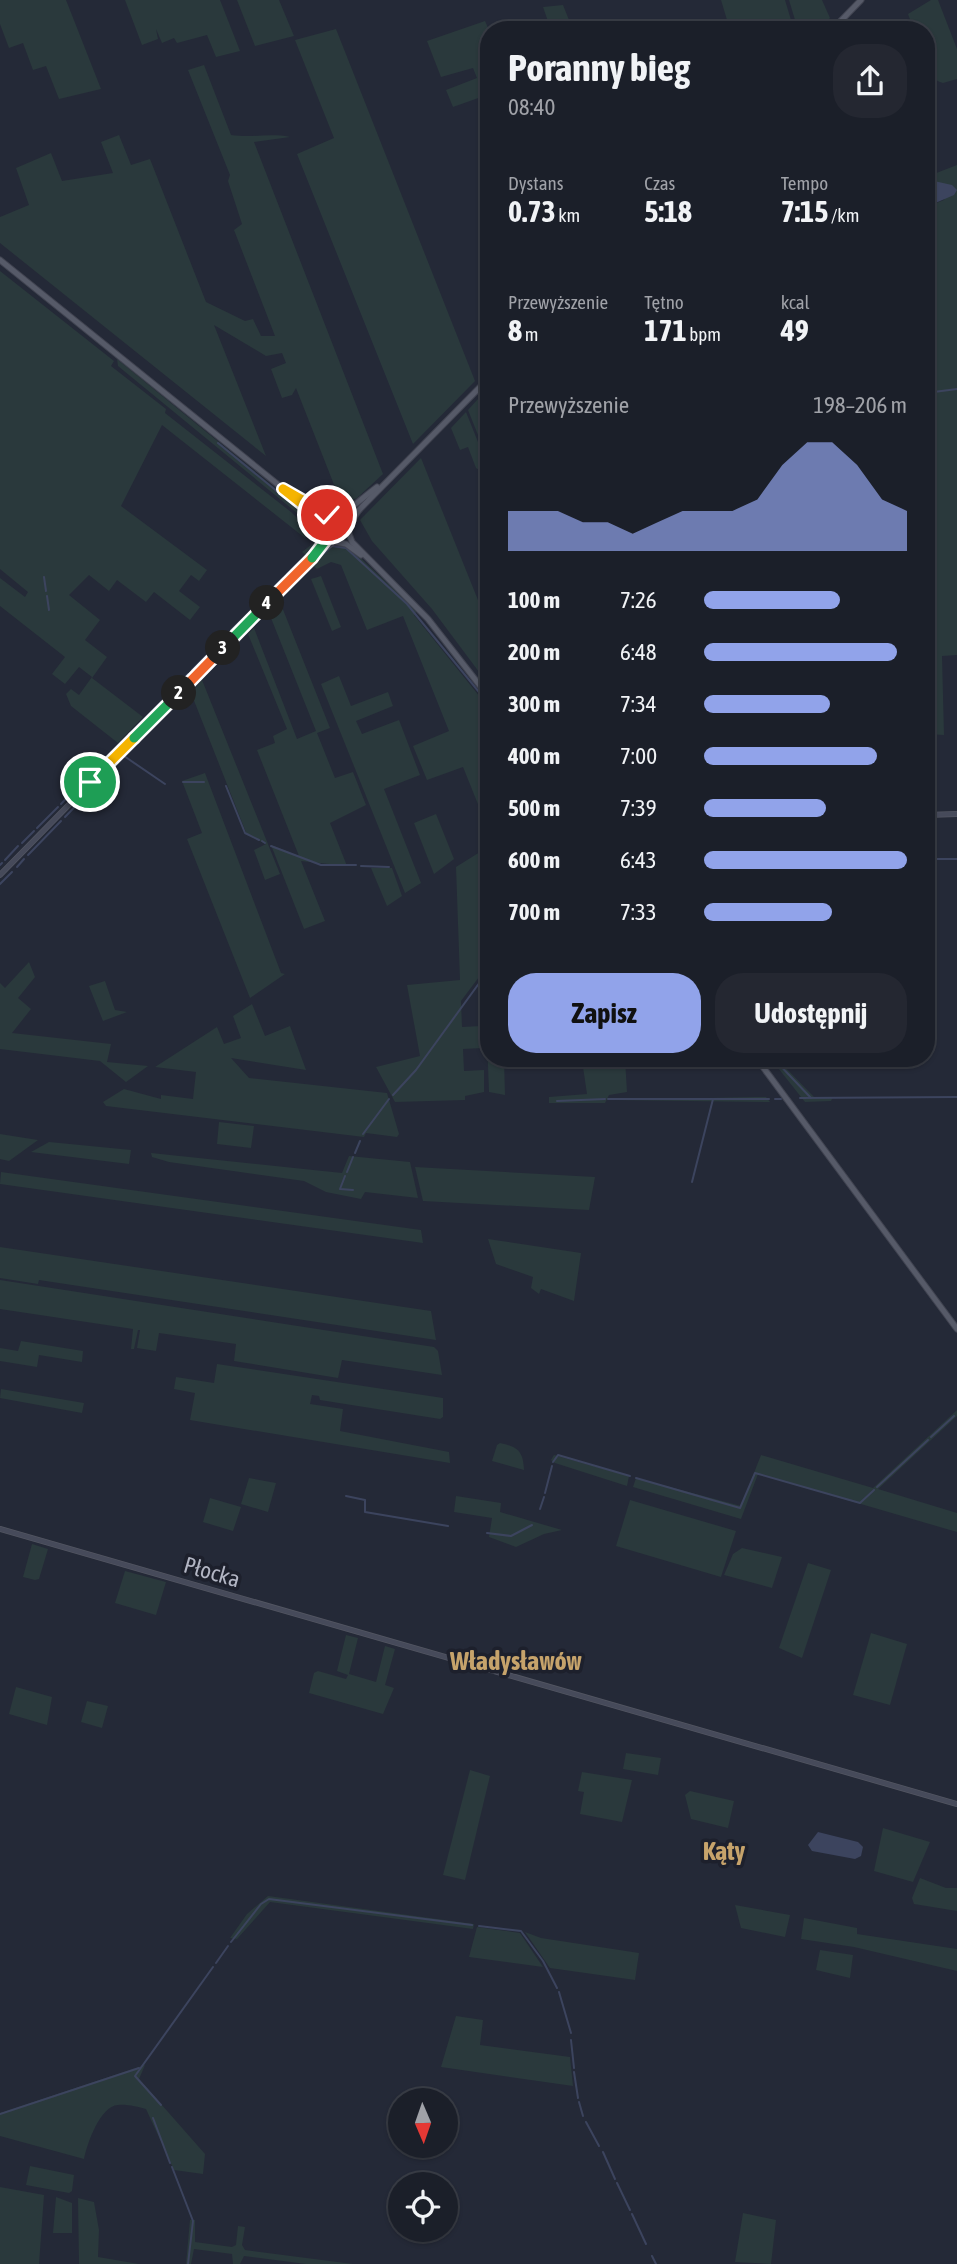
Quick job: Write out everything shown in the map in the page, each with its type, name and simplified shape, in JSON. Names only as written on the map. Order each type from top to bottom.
[{"type":"main road","points":[[841,21],[861,0]]},
{"type":"main road","points":[[0,260],[312,512],[332,523],[341,523],[359,510],[480,387]]},
{"type":"main road","points":[[283,489],[326,514],[337,517],[384,485]]},
{"type":"main road","points":[[337,542],[347,532],[359,510]]},
{"type":"main road","points":[[312,512],[337,542],[371,561]]},
{"type":"main road","points":[[327,533],[332,523]]},
{"type":"main road","points":[[341,523],[371,561],[433,625],[480,686]]},
{"type":"main road","points":[[763,1067],[957,1329]]},
{"type":"street","points":[[314,556],[327,533]]},
{"type":"street","points":[[0,874],[314,556],[337,542]]},
{"type":"street","points":[[935,815],[957,814]]},
{"type":"street","name":"Płocka","points":[[0,1529],[957,1804]]},
{"type":"shaded area","points":[[0,0],[66,0],[101,89],[59,99],[46,66],[33,70],[23,43],[9,48],[0,24]]},
{"type":"shaded area","points":[[125,0],[220,0],[240,51],[216,57],[207,35],[177,43],[174,38],[162,43],[156,29],[158,39],[142,45]]},
{"type":"shaded area","points":[[237,0],[279,0],[294,36],[255,46]]},
{"type":"shaded area","points":[[721,0],[785,0],[791,21],[727,21]]},
{"type":"shaded area","points":[[789,0],[822,0],[830,18],[827,21],[795,21]]},
{"type":"shaded area","points":[[931,0],[938,0],[957,49],[957,79],[943,83],[935,79],[935,21],[911,21],[908,14]]},
{"type":"shaded area","points":[[563,5],[569,21],[548,21],[543,7]]},
{"type":"shaded area","points":[[480,23],[480,97],[453,107],[446,90],[477,78],[473,68],[441,77],[427,41]]},
{"type":"shaded area","points":[[336,29],[475,381],[413,444],[297,154],[334,138],[295,40]]},
{"type":"shaded area","points":[[204,65],[231,135],[290,137],[254,142],[383,474],[357,498],[342,505],[296,388],[292,395],[282,398],[271,369],[286,363],[282,353],[266,356],[214,325],[266,456],[0,243],[0,217],[29,205],[16,168],[51,153],[62,181],[113,173],[101,142],[119,135],[131,165],[150,159],[206,302],[245,321],[253,319],[261,336],[275,336],[234,230],[242,224],[228,181],[230,175],[188,70]]},
{"type":"shaded area","points":[[957,165],[957,655],[942,656],[944,735],[935,734],[935,204],[944,200],[948,186],[935,181],[935,174]]},
{"type":"shaded area","points":[[0,271],[114,361],[111,366],[166,409],[165,413],[291,512],[306,530],[305,538],[162,425],[121,506],[207,570],[199,581],[191,575],[179,591],[200,607],[190,620],[154,592],[146,602],[117,580],[109,591],[89,575],[69,595],[100,620],[85,640],[107,657],[92,678],[143,717],[118,743],[71,706],[66,694],[71,689],[79,695],[92,677],[79,667],[65,684],[52,674],[65,657],[0,606],[0,578],[25,597],[28,592],[0,569]]},
{"type":"shaded area","points":[[117,359],[319,524],[323,538],[308,557],[302,552],[316,541],[314,527],[118,366]]},
{"type":"shaded area","points":[[480,400],[480,440],[468,410]]},
{"type":"shaded area","points":[[466,412],[480,447],[480,470],[476,468],[468,447],[460,450],[451,428]]},
{"type":"shaded area","points":[[421,458],[480,605],[480,673],[432,609],[372,541],[360,520]]},
{"type":"shaded area","points":[[332,545],[344,546],[354,552],[417,611],[414,615],[480,697],[480,809],[463,767],[427,780],[413,746],[449,731],[403,616],[367,630],[341,565],[331,562],[317,569],[312,565]]},
{"type":"shaded area","points":[[321,576],[341,627],[332,631],[311,579]]},
{"type":"shaded area","points":[[280,602],[330,728],[317,733],[335,778],[353,772],[366,805],[330,823],[347,866],[301,861],[325,921],[304,929],[271,845],[299,856],[257,750],[275,743],[273,736],[287,729],[248,634],[254,628],[297,739],[316,731],[269,613]]},
{"type":"shaded area","points":[[339,676],[351,706],[388,692],[393,706],[356,721],[362,734],[399,720],[420,775],[384,789],[421,883],[405,893],[321,684]]},
{"type":"shaded area","points":[[202,680],[280,874],[265,880],[254,850],[266,844],[247,835],[191,693]]},
{"type":"shaded area","points":[[205,773],[281,973],[285,974],[250,998],[187,839],[202,833],[182,781]]},
{"type":"shaded area","points":[[436,814],[454,859],[434,874],[414,823]]},
{"type":"shaded area","points":[[480,852],[480,976],[461,1001],[462,1027],[480,1026],[480,1048],[463,1049],[464,1071],[484,1070],[484,1092],[465,1096],[465,1100],[395,1102],[376,1067],[420,1056],[407,985],[460,980],[456,867]]},
{"type":"shaded area","points":[[371,868],[392,868],[402,896],[387,906]]},
{"type":"shaded area","points":[[29,962],[35,977],[18,998],[31,1009],[12,1033],[111,1044],[107,1062],[148,1066],[126,1082],[100,1061],[0,1049],[0,983],[5,988]]},
{"type":"shaded area","points":[[105,981],[115,1010],[127,1012],[103,1021],[89,986]]},
{"type":"shaded area","points":[[252,1004],[265,1036],[290,1026],[306,1070],[231,1058],[249,1078],[387,1093],[399,1134],[397,1137],[366,1133],[364,1137],[106,1106],[103,1102],[124,1089],[161,1099],[161,1095],[193,1099],[196,1072],[155,1067],[217,1027],[224,1044],[241,1038],[233,1016]]},
{"type":"shaded area","points":[[488,1067],[504,1067],[505,1095],[489,1092]]},
{"type":"shaded area","points":[[583,1067],[625,1067],[627,1092],[609,1095],[605,1103],[549,1103],[549,1097],[587,1094]]},
{"type":"shaded area","points":[[777,1067],[785,1067],[814,1097],[833,1097],[831,1101],[805,1102]]},
{"type":"shaded area","points":[[766,1097],[770,1102],[614,1100]]},
{"type":"shaded area","points":[[219,1122],[254,1126],[251,1148],[217,1144]]},
{"type":"shaded area","points":[[0,1134],[38,1140],[9,1161],[0,1159]]},
{"type":"shaded area","points":[[49,1142],[131,1150],[129,1164],[31,1152]]},
{"type":"shaded area","points":[[151,1153],[342,1173],[349,1156],[410,1162],[418,1198],[365,1192],[361,1199],[326,1192],[304,1181],[169,1162],[152,1157]]},
{"type":"shaded area","points":[[415,1167],[595,1177],[589,1210],[423,1201]]},
{"type":"shaded area","points":[[1,1172],[421,1230],[423,1243],[0,1184]]},
{"type":"shaded area","points":[[488,1239],[581,1253],[574,1301],[541,1289],[539,1294],[531,1288],[533,1277],[496,1264]]},
{"type":"shaded area","points":[[0,1247],[431,1311],[436,1340],[39,1280],[38,1284],[0,1278]]},
{"type":"shaded area","points":[[0,1280],[434,1347],[438,1351],[442,1375],[342,1360],[338,1378],[234,1361],[236,1344],[159,1333],[156,1351],[137,1348],[140,1330],[134,1349],[131,1349],[133,1329],[0,1309]]},
{"type":"shaded area","points":[[21,1341],[83,1351],[82,1362],[39,1355],[37,1367],[0,1361],[0,1348],[18,1351]]},
{"type":"shaded area","points":[[217,1364],[443,1398],[443,1417],[440,1419],[320,1400],[319,1396],[312,1395],[310,1404],[343,1409],[340,1431],[449,1452],[450,1463],[190,1420],[195,1393],[174,1389],[176,1377],[214,1383]]},
{"type":"shaded area","points":[[1,1389],[84,1403],[82,1413],[0,1398]]},
{"type":"shaded area","points":[[957,1410],[957,1416],[878,1489],[957,1513],[957,1532],[758,1474],[741,1519],[633,1487],[636,1478],[741,1506],[761,1455],[873,1488]]},
{"type":"shaded area","points":[[500,1443],[518,1451],[524,1470],[492,1461]]},
{"type":"shaded area","points":[[554,1455],[629,1476],[627,1486],[555,1463],[551,1460]]},
{"type":"shaded area","points":[[249,1478],[276,1483],[268,1512],[241,1504]]},
{"type":"shaded area","points":[[456,1496],[501,1503],[500,1512],[562,1530],[544,1534],[516,1547],[489,1537],[492,1518],[454,1512]]},
{"type":"shaded area","points":[[210,1498],[241,1507],[233,1531],[203,1522]]},
{"type":"shaded area","points":[[630,1500],[736,1531],[721,1577],[616,1546]]},
{"type":"shaded area","points":[[32,1544],[48,1549],[39,1579],[35,1580],[23,1577]]},
{"type":"shaded area","points":[[742,1548],[782,1557],[772,1588],[724,1575],[733,1554]]},
{"type":"shaded area","points":[[808,1563],[831,1570],[802,1658],[779,1648]]},
{"type":"shaded area","points":[[125,1571],[166,1582],[156,1615],[115,1603]]},
{"type":"shaded area","points":[[871,1633],[907,1644],[890,1705],[853,1695]]},
{"type":"shaded area","points":[[346,1635],[358,1638],[349,1674],[376,1682],[385,1646],[395,1649],[385,1685],[394,1688],[383,1714],[309,1693],[314,1673],[318,1671],[346,1679],[348,1675],[337,1671]]},
{"type":"shaded area","points":[[16,1687],[52,1697],[47,1725],[9,1714]]},
{"type":"shaded area","points":[[87,1701],[108,1706],[102,1728],[81,1722]]},
{"type":"shaded area","points":[[626,1753],[661,1758],[658,1775],[623,1769]]},
{"type":"shaded area","points":[[470,1770],[490,1776],[465,1880],[443,1875]]},
{"type":"shaded area","points":[[582,1772],[632,1780],[622,1822],[580,1814],[584,1792],[578,1791]]},
{"type":"shaded area","points":[[690,1791],[734,1801],[728,1828],[691,1819],[685,1795]]},
{"type":"shaded area","points":[[883,1828],[930,1842],[913,1882],[874,1871]]},
{"type":"shaded area","points":[[920,1878],[946,1888],[957,1888],[957,1911],[914,1904],[912,1898]]},
{"type":"shaded area","points":[[268,1896],[474,1924],[473,1929],[270,1902],[237,1939],[230,1938],[247,1914]]},
{"type":"shaded area","points":[[735,1905],[790,1915],[785,1937],[741,1928]]},
{"type":"shaded area","points":[[804,1918],[857,1928],[857,1934],[957,1949],[957,1971],[854,1947],[801,1939]]},
{"type":"shaded area","points":[[477,1927],[520,1933],[543,1967],[469,1957]]},
{"type":"shaded area","points":[[525,1932],[541,1938],[639,1953],[635,1980],[550,1968]]},
{"type":"shaded area","points":[[820,1950],[853,1955],[850,1978],[816,1970]]},
{"type":"shaded area","points":[[456,2016],[483,2020],[480,2045],[570,2057],[573,2086],[441,2067]]},
{"type":"shaded area","points":[[145,2065],[139,2079],[205,2154],[203,2174],[174,2170],[146,2109],[132,2106],[118,2105],[106,2112],[91,2136],[84,2159],[0,2136],[0,2113]]},
{"type":"shaded area","points":[[30,2166],[74,2175],[72,2191],[69,2193],[26,2185]]},
{"type":"shaded area","points":[[0,2187],[44,2195],[39,2264],[0,2264]]},
{"type":"shaded area","points":[[56,2197],[72,2203],[72,2233],[53,2233]]},
{"type":"shaded area","points":[[78,2198],[94,2202],[99,2230],[98,2257],[139,2264],[79,2264]]},
{"type":"shaded area","points":[[743,2213],[776,2220],[771,2264],[735,2262]]},
{"type":"shaded area","points":[[190,2220],[195,2220],[195,2242],[232,2247],[236,2245],[238,2226],[245,2227],[242,2245],[245,2250],[353,2264],[306,2264],[244,2256],[240,2264],[233,2264],[232,2254],[194,2249],[191,2264],[186,2264]]},
{"type":"water","points":[[935,181],[952,185],[957,190],[954,195],[935,203]]},
{"type":"water","points":[[818,1832],[858,1842],[863,1847],[861,1856],[855,1859],[812,1851],[808,1845]]},
{"type":"waterway","points":[[935,392],[957,389]]},
{"type":"waterway","points":[[218,443],[317,524],[318,540],[305,557]]},
{"type":"waterway","points":[[312,564],[332,546],[346,548],[407,604],[480,693]]},
{"type":"waterway","points":[[287,574],[300,561]]},
{"type":"waterway","points":[[292,585],[304,573]]},
{"type":"waterway","points":[[44,577],[46,591]]},
{"type":"waterway","points":[[255,606],[283,578]]},
{"type":"waterway","points":[[281,596],[290,587]]},
{"type":"waterway","points":[[47,596],[49,610]]},
{"type":"waterway","points":[[261,616],[277,601]]},
{"type":"waterway","points":[[231,630],[251,611]]},
{"type":"waterway","points":[[245,633],[257,621]]},
{"type":"waterway","points":[[219,642],[228,634]]},
{"type":"waterway","points":[[228,650],[242,636]]},
{"type":"waterway","points":[[209,653],[216,645]]},
{"type":"waterway","points":[[211,668],[223,655]]},
{"type":"waterway","points":[[192,670],[206,656]]},
{"type":"waterway","points":[[177,702],[206,673]]},
{"type":"waterway","points":[[165,698],[188,674]]},
{"type":"waterway","points":[[78,786],[161,702]]},
{"type":"waterway","points":[[150,729],[172,707]]},
{"type":"waterway","points":[[115,765],[145,734]]},
{"type":"waterway","points":[[124,756],[165,784]]},
{"type":"waterway","points":[[183,782],[204,782]]},
{"type":"waterway","points":[[226,786],[245,833],[259,840]]},
{"type":"waterway","points":[[61,804],[73,791]]},
{"type":"waterway","points":[[65,817],[90,791]]},
{"type":"waterway","points":[[37,828],[58,807]]},
{"type":"waterway","points":[[28,855],[61,821]]},
{"type":"waterway","points":[[22,843],[34,831]]},
{"type":"waterway","points":[[5,860],[18,846]]},
{"type":"waterway","points":[[271,846],[321,865],[356,865]]},
{"type":"waterway","points":[[17,867],[24,859]]},
{"type":"waterway","points":[[935,859],[957,859]]},
{"type":"waterway","points":[[361,866],[389,867]]},
{"type":"waterway","points":[[0,884],[12,872]]},
{"type":"waterway","points":[[393,1095],[416,1070],[480,982]]},
{"type":"waterway","points":[[782,1067],[811,1098]]},
{"type":"waterway","points":[[800,1098],[957,1097]]},
{"type":"waterway","points":[[363,1134],[389,1099]]},
{"type":"waterway","points":[[557,1101],[605,1099]]},
{"type":"waterway","points":[[608,1099],[769,1099]]},
{"type":"waterway","points":[[692,1182],[713,1099]]},
{"type":"waterway","points":[[775,1099],[781,1099]]},
{"type":"waterway","points":[[355,1153],[360,1141]]},
{"type":"waterway","points":[[347,1172],[353,1157]]},
{"type":"waterway","points":[[345,1176],[340,1189],[353,1190]]},
{"type":"waterway","points":[[931,1437],[954,1416]]},
{"type":"waterway","points":[[877,1487],[928,1440]]},
{"type":"waterway","points":[[553,1462],[558,1455],[630,1476]]},
{"type":"waterway","points":[[545,1493],[552,1466]]},
{"type":"waterway","points":[[636,1478],[740,1508],[755,1473],[860,1503],[874,1490]]},
{"type":"waterway","points":[[346,1496],[365,1500],[365,1512],[448,1526]]},
{"type":"waterway","points":[[540,1509],[544,1497]]},
{"type":"waterway","points":[[487,1533],[511,1536],[532,1525]]},
{"type":"waterway","points":[[231,1942],[261,1904],[269,1899],[472,1925]]},
{"type":"waterway","points":[[479,1926],[521,1931],[543,1961],[557,1988]]},
{"type":"waterway","points":[[216,1963],[228,1946]]},
{"type":"waterway","points":[[161,2105],[135,2076],[213,1967]]},
{"type":"waterway","points":[[559,1992],[571,2033]]},
{"type":"waterway","points":[[571,2040],[574,2068]]},
{"type":"waterway","points":[[0,2114],[139,2068]]},
{"type":"waterway","points":[[574,2072],[578,2098]]},
{"type":"waterway","points":[[579,2102],[583,2116]]},
{"type":"waterway","points":[[153,2118],[170,2163]]},
{"type":"waterway","points":[[586,2122],[599,2146]]},
{"type":"waterway","points":[[603,2152],[615,2179]]},
{"type":"waterway","points":[[172,2167],[193,2221],[188,2264]]},
{"type":"waterway","points":[[617,2183],[630,2210]]},
{"type":"waterway","points":[[632,2214],[646,2244]]},
{"type":"waterway","points":[[652,2256],[656,2264]]},
{"type":"district","name":"Władysławów","points":[[516,1661]]},
{"type":"district","name":"Kąty","points":[[724,1851]]},
{"type":"route","points":[[90,782],[314,556],[325,541],[325,526],[283,489],[293,492],[327,515]]}]
